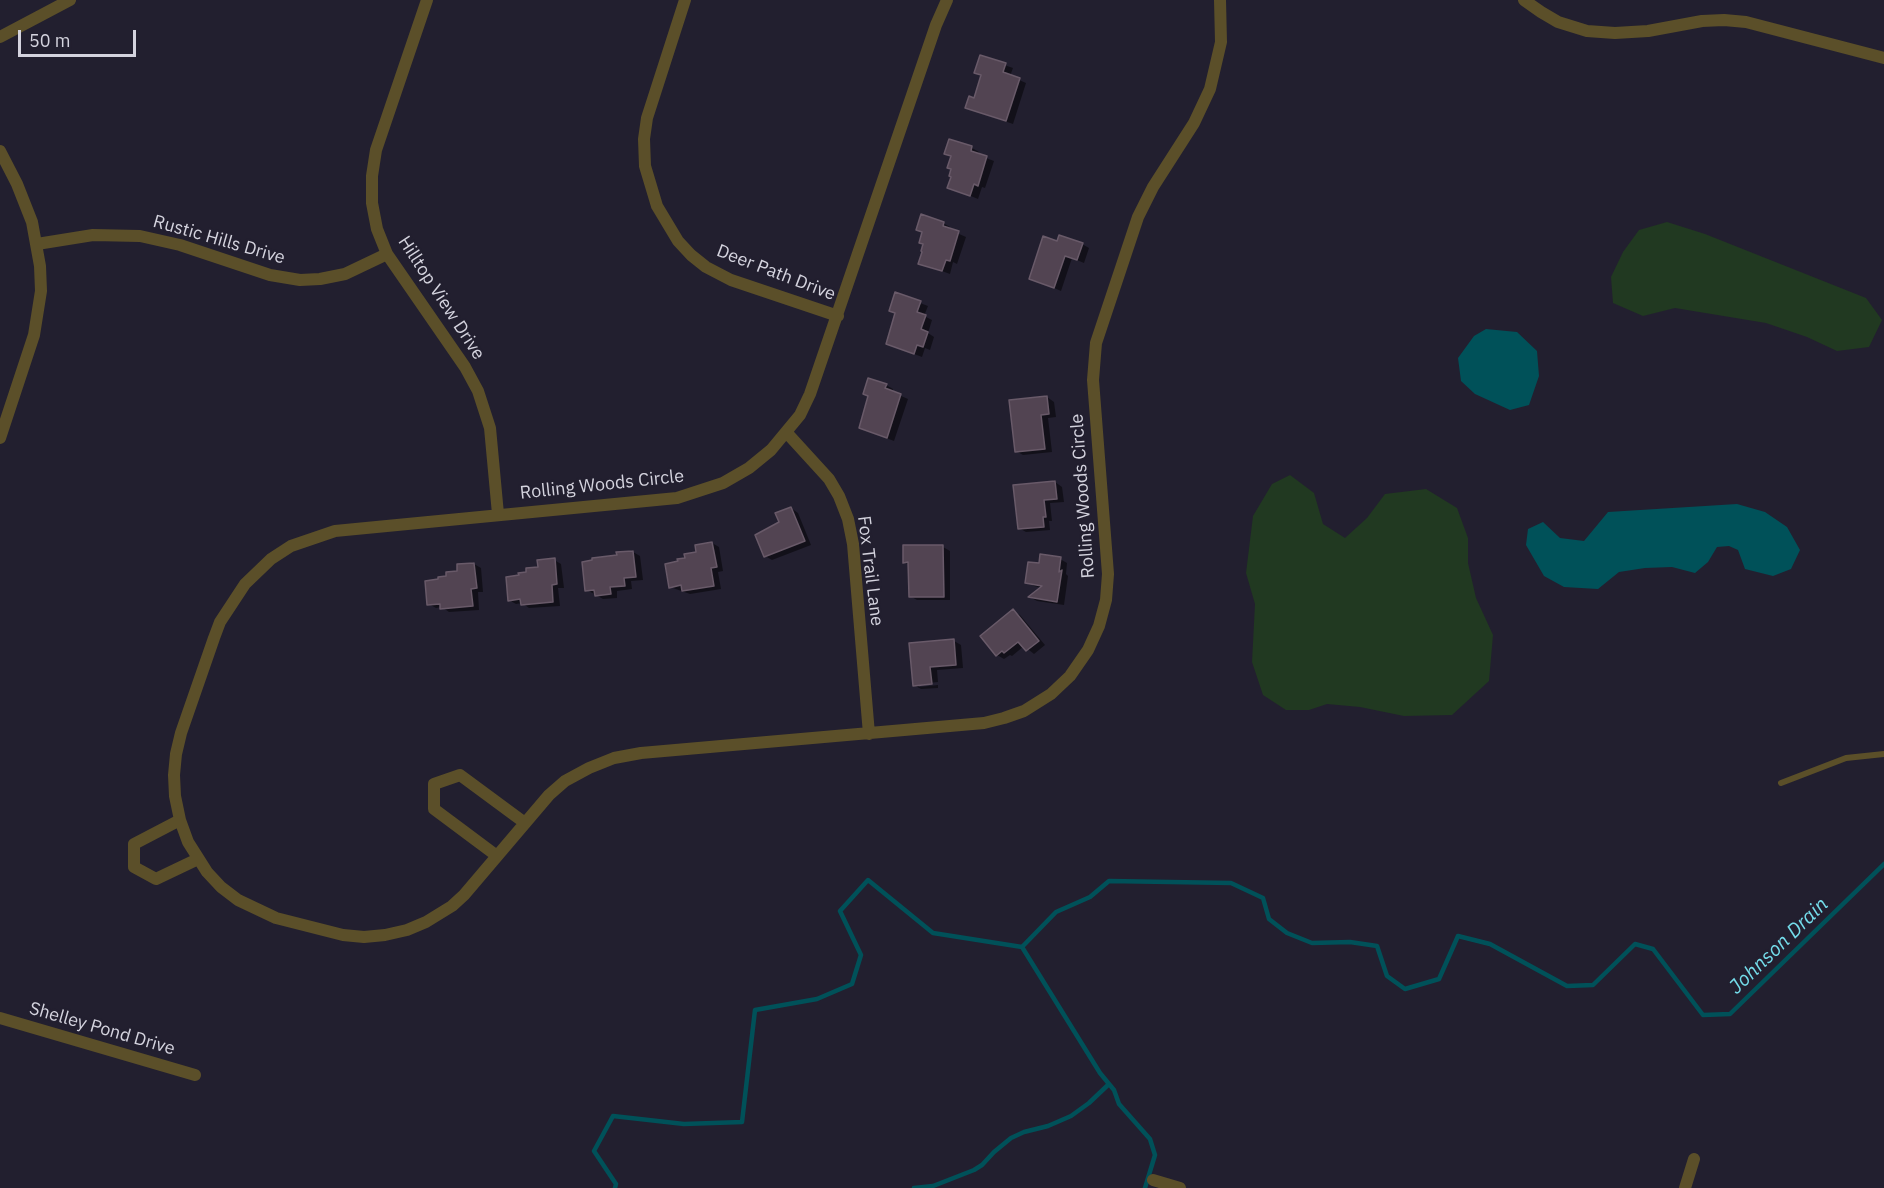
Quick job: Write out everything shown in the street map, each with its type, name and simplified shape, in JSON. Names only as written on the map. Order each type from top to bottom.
[{"type":"street","points":[[0,37],[70,0]]},
{"type":"street","name":"Hilltop View Drive","points":[[427,0],[376,150],[372,176],[372,203],[377,229],[387,254],[465,367],[478,391],[490,428],[498,514]]},
{"type":"street","name":"Deer Path Drive","points":[[685,0],[647,118],[644,139],[645,166],[657,206],[678,241],[706,267],[731,280],[837,316]]},
{"type":"street","name":"Rolling Woods Circle","points":[[947,0],[932,36],[810,394],[800,415],[771,450],[749,468],[723,483],[695,494],[659,500],[335,531],[291,546],[271,559],[234,597],[220,622],[181,733],[174,775],[180,820],[198,859],[222,887],[238,900],[256,910],[327,933],[364,937],[407,930],[439,914],[464,895],[549,795],[565,782],[589,768],[614,758],[641,753],[984,723],[1024,711],[1051,694],[1070,676],[1088,650],[1106,600],[1108,574],[1093,380],[1096,343],[1138,217],[1153,187],[1194,123],[1210,89],[1221,42],[1220,0]]},
{"type":"street","points":[[1524,0],[1558,22],[1587,31],[1615,33],[1648,31],[1702,21],[1746,22],[1884,58]]},
{"type":"street","points":[[0,151],[17,184],[32,222],[37,244],[41,291],[38,317],[29,354],[0,438]]},
{"type":"street","name":"Rustic Hills Drive","points":[[37,244],[93,235],[140,236],[180,245],[270,275],[300,280],[345,274],[387,254]]},
{"type":"street","name":"Fox Trail Lane","points":[[787,433],[829,479],[848,519],[869,734]]},
{"type":"street","points":[[497,856],[434,809],[434,784],[460,775],[525,823]]},
{"type":"street","points":[[180,820],[134,844],[134,867],[156,879],[198,859]]},
{"type":"street","name":"Shelley Pond Drive","points":[[0,1018],[195,1075]]},
{"type":"street","points":[[1684,1188],[1694,1159]]},
{"type":"street","points":[[1153,1180],[1180,1188]]},
{"type":"lane","points":[[1781,783],[1846,758],[1884,754]]},
{"type":"shaded area","points":[[1667,222],[1705,234],[1866,298],[1882,320],[1869,347],[1837,351],[1807,337],[1766,323],[1675,308],[1643,316],[1613,303],[1611,277],[1623,252],[1639,230]]},
{"type":"shaded area","points":[[1486,329],[1517,332],[1537,351],[1539,376],[1529,405],[1510,410],[1475,394],[1461,381],[1458,358],[1474,336]]},
{"type":"shaded area","points":[[1290,475],[1314,493],[1323,524],[1345,538],[1367,518],[1385,494],[1426,489],[1457,508],[1468,538],[1468,563],[1476,598],[1493,635],[1489,681],[1452,715],[1404,716],[1360,707],[1327,704],[1309,710],[1286,710],[1263,695],[1252,662],[1255,604],[1246,573],[1253,516],[1272,484]]},
{"type":"shaded area","points":[[1737,504],[1765,512],[1787,527],[1800,550],[1791,569],[1773,576],[1745,569],[1738,550],[1729,546],[1717,547],[1708,562],[1695,573],[1672,567],[1645,568],[1619,572],[1598,589],[1564,587],[1544,576],[1526,545],[1528,529],[1543,522],[1560,538],[1584,541],[1608,512]]},
{"type":"building","points":[[980,55],[1006,63],[1003,72],[1020,78],[1006,121],[965,108],[969,96],[974,98],[981,75],[974,73]]},
{"type":"building","points":[[949,139],[972,146],[971,151],[987,156],[978,186],[974,184],[970,196],[947,188],[951,177],[949,176],[951,169],[947,168],[951,156],[944,154]]},
{"type":"building","points":[[921,214],[944,222],[943,226],[959,231],[950,261],[946,260],[942,271],[918,264],[923,244],[919,243],[922,232],[916,230]]},
{"type":"building","points":[[1059,235],[1083,243],[1077,260],[1065,256],[1054,288],[1029,279],[1043,236],[1057,241]]},
{"type":"building","points":[[895,292],[921,301],[917,312],[926,315],[921,329],[928,332],[923,347],[917,345],[914,354],[886,344],[895,313],[889,311]]},
{"type":"building","points":[[868,378],[887,384],[885,388],[901,394],[887,438],[859,428],[868,396],[863,394]]},
{"type":"building","points":[[1047,396],[1049,414],[1041,415],[1045,449],[1015,452],[1009,400]]},
{"type":"building","points":[[1055,481],[1057,499],[1044,500],[1046,517],[1043,517],[1044,527],[1018,529],[1013,485]]},
{"type":"building","points":[[791,507],[805,541],[764,557],[755,535],[779,522],[775,513]]},
{"type":"building","points":[[712,542],[717,567],[711,568],[714,586],[682,591],[681,585],[669,588],[665,564],[685,558],[684,554],[696,552],[695,545]]},
{"type":"building","points":[[903,545],[943,545],[944,597],[909,597],[908,562],[903,563]]},
{"type":"building","points":[[633,551],[636,577],[624,578],[625,586],[610,587],[611,594],[595,596],[594,590],[585,591],[582,562],[592,560],[592,558],[617,555],[616,552]]},
{"type":"building","points":[[1040,554],[1061,557],[1059,572],[1062,570],[1057,602],[1028,597],[1042,586],[1025,583],[1028,562],[1039,563]]},
{"type":"building","points":[[555,558],[557,584],[552,585],[553,602],[521,605],[520,599],[508,601],[506,577],[526,572],[526,568],[538,567],[537,560]]},
{"type":"building","points":[[474,563],[477,588],[471,589],[473,606],[440,609],[440,604],[427,605],[425,581],[446,576],[446,572],[457,571],[457,564]]},
{"type":"building","points":[[1013,609],[1039,641],[1026,651],[1018,642],[996,656],[980,636]]},
{"type":"building","points":[[954,639],[956,665],[930,667],[932,684],[913,686],[909,643]]},
{"type":"waterway","name":"Johnson Drain","points":[[1022,947],[1056,912],[1090,897],[1109,881],[1231,883],[1263,898],[1269,919],[1287,933],[1312,943],[1350,942],[1377,946],[1387,976],[1405,989],[1439,979],[1458,936],[1490,944],[1567,986],[1593,985],[1635,944],[1653,949],[1703,1015],[1730,1014],[1884,864]]},
{"type":"waterway","name":"Johnson Drain","points":[[615,1188],[616,1184],[594,1151],[613,1116],[684,1124],[742,1122],[755,1010],[817,999],[852,984],[861,955],[840,911],[868,880],[933,933],[1022,947]]},
{"type":"waterway","points":[[1022,947],[1100,1073],[1114,1090],[1119,1104],[1150,1139],[1155,1155],[1145,1188]]},
{"type":"waterway","points":[[914,1188],[933,1186],[974,1170],[1011,1138],[1071,1116],[1109,1084]]}]
